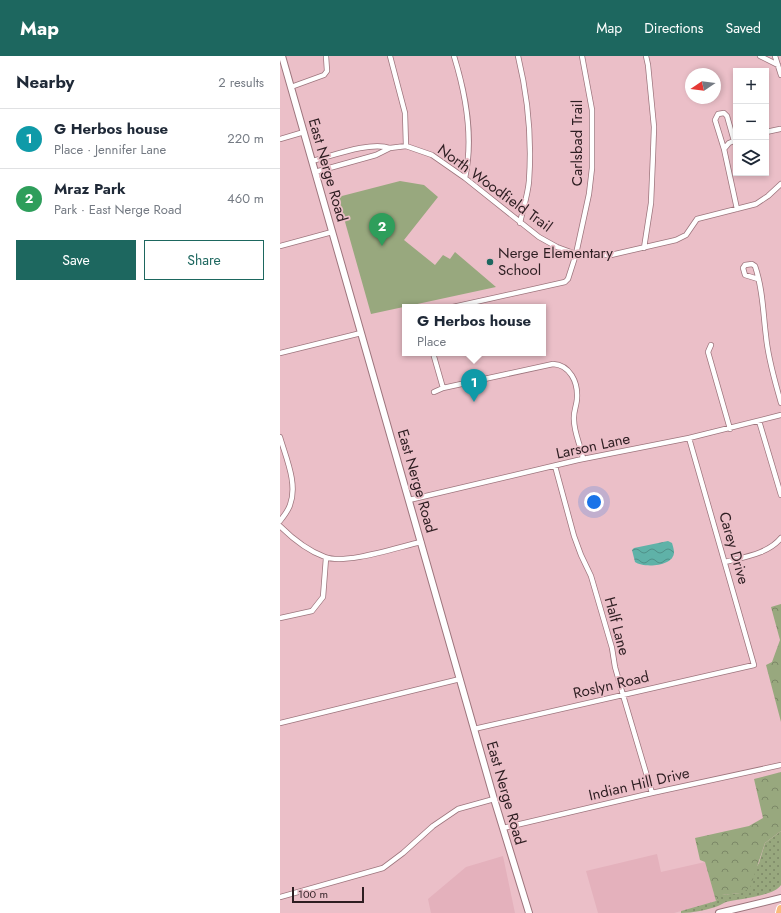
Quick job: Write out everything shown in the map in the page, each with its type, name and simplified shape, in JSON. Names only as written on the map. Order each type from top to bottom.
[{"type":"highway","points":[[780,913],[781,909]]},
{"type":"main road","name":"East Nerge Road","points":[[282,56],[494,800],[529,913]]},
{"type":"main road","points":[[719,913],[781,898]]},
{"type":"street","points":[[291,87],[324,75],[327,71],[326,56]]},
{"type":"street","points":[[390,56],[404,113],[406,146]]},
{"type":"street","points":[[454,56],[464,95],[468,122],[469,146],[465,178]]},
{"type":"street","points":[[518,56],[527,99],[530,147],[529,182],[520,223]]},
{"type":"street","name":"Carlsbad Trail","points":[[466,304],[565,282],[568,278],[576,254],[589,194],[592,168],[592,110],[582,56]]},
{"type":"street","points":[[644,248],[651,203],[654,127],[646,56]]},
{"type":"street","points":[[760,56],[778,65]]},
{"type":"street","points":[[775,56],[781,75]]},
{"type":"street","points":[[735,140],[727,116],[724,113],[718,114],[716,120],[737,209]]},
{"type":"street","points":[[769,131],[780,129]]},
{"type":"street","points":[[280,139],[304,132]]},
{"type":"street","points":[[724,149],[728,143],[733,142]]},
{"type":"street","name":"North Woodfield Trail","points":[[312,161],[359,149],[385,146],[390,148]]},
{"type":"street","name":"North Woodfield Trail","points":[[315,172],[376,155],[390,148],[406,146],[432,155],[465,178],[530,231],[547,242],[576,254],[594,255],[611,255],[679,239],[688,232],[697,219],[756,204],[768,196],[781,184]]},
{"type":"street","points":[[280,246],[332,232]]},
{"type":"street","points":[[758,279],[764,309],[770,363],[781,403]]},
{"type":"street","points":[[280,354],[361,333]]},
{"type":"street","points":[[711,345],[708,352],[730,429]]},
{"type":"street","points":[[434,356],[443,388]]},
{"type":"street","points":[[434,392],[443,388],[553,364],[564,366],[569,371],[573,379],[577,393],[574,419],[583,459]]},
{"type":"street","name":"Larson Lane","points":[[409,500],[583,459],[730,429],[781,415]]},
{"type":"street","points":[[759,421],[781,495]]},
{"type":"street","points":[[280,437],[291,476],[292,492],[290,507],[280,521]]},
{"type":"street","name":"Carey Drive","points":[[689,438],[754,666]]},
{"type":"street","name":"Half Lane","points":[[555,466],[574,536],[581,556],[591,576],[612,648],[615,668],[652,793]]},
{"type":"street","points":[[280,526],[295,540],[326,558],[352,559],[421,542]]},
{"type":"street","points":[[725,562],[767,550],[774,546],[781,538]]},
{"type":"street","points":[[280,618],[312,610],[323,597],[326,558]]},
{"type":"street","name":"Roslyn Road","points":[[474,729],[754,666]]},
{"type":"street","points":[[280,723],[460,679]]},
{"type":"street","name":"Indian Hill Drive","points":[[503,828],[652,793],[781,765]]},
{"type":"street","points":[[280,898],[383,868],[403,853],[433,826],[458,809],[494,800]]},
{"type":"shaded area","points":[[657,854],[661,872],[705,862],[716,901],[674,913],[598,913],[586,871]]},
{"type":"shaded area","points":[[503,856],[515,913],[431,913],[428,899],[466,867]]},
{"type":"green space","points":[[400,181],[424,185],[438,197],[404,240],[435,265],[443,255],[450,259],[455,252],[496,287],[417,304],[402,304],[402,307],[371,314],[338,197]]},
{"type":"green space","points":[[781,604],[781,722],[766,665],[772,662],[780,640],[771,607]]},
{"type":"green space","points":[[781,772],[781,831],[765,843],[750,888],[741,893],[722,895],[716,901],[705,862],[700,860],[695,838],[749,826],[763,818],[754,779]]},
{"type":"green space","points":[[781,831],[781,885],[777,889],[772,892],[726,902],[705,910],[681,913],[681,911],[716,901],[721,895],[740,893],[759,863],[765,843]]},
{"type":"water","points":[[668,541],[672,543],[674,552],[673,557],[669,561],[658,565],[644,565],[635,562],[632,550],[634,548]]},
{"type":"place","name":"Mraz Park","points":[[382,246]]},
{"type":"place","name":"Nerge Elementary School","points":[[490,262]]},
{"type":"place","name":"G Herbos house","points":[[474,402]]}]
